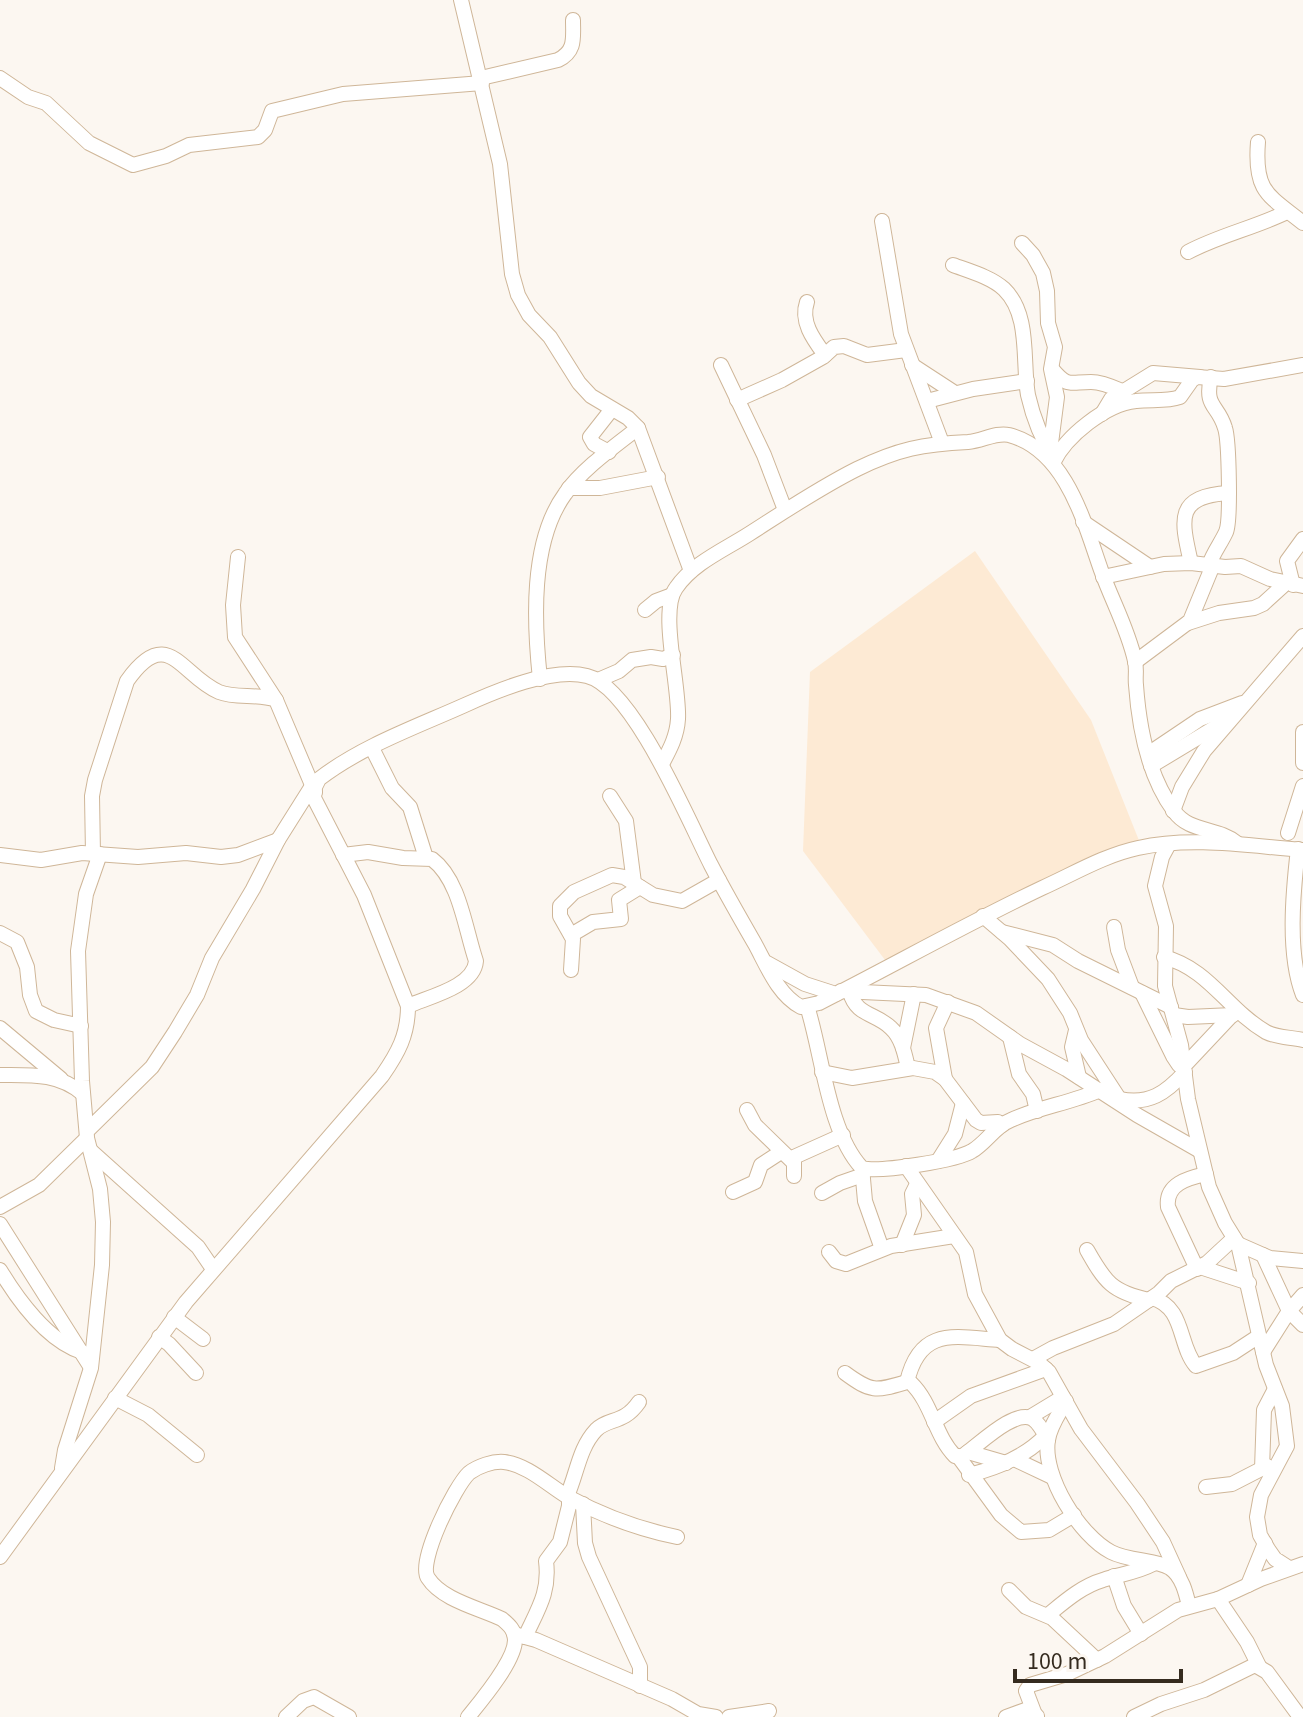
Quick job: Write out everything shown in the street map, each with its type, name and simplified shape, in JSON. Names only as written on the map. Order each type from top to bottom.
[{"type":"street","points":[[461,0],[500,164],[512,274],[518,295],[579,383],[591,396],[628,418],[638,428],[691,571]]},
{"type":"street","points":[[0,78],[28,97],[46,103],[89,143],[133,165],[166,156],[189,145],[258,137],[265,130],[272,111],[284,107],[343,94],[482,80],[558,60],[567,55],[572,45],[573,20]]},
{"type":"street","points":[[1258,142],[1256,166],[1259,182],[1270,199],[1303,223]]},
{"type":"street","points":[[1188,252],[1213,238],[1287,212]]},
{"type":"street","points":[[882,221],[901,334],[942,443]]},
{"type":"street","points":[[1022,243],[1043,273],[1047,291],[1048,323],[1055,347],[1051,369],[1057,397],[1053,458]]},
{"type":"street","points":[[953,265],[1004,289],[1020,320],[1034,417],[1083,521],[1129,636],[1135,662],[1140,718],[1150,760],[1173,811],[1187,824],[1221,833],[1239,845]]},
{"type":"street","points":[[807,302],[807,324],[825,355]]},
{"type":"street","points":[[737,400],[782,380],[834,347],[844,346],[867,355],[906,350]]},
{"type":"street","points":[[721,365],[764,455],[785,510]]},
{"type":"street","points":[[911,365],[955,393]]},
{"type":"street","points":[[1101,416],[1111,399],[1153,373],[1239,377],[1303,365]]},
{"type":"street","points":[[1051,369],[1065,383],[1093,382],[1122,391]]},
{"type":"street","points":[[1053,458],[1073,437],[1122,404],[1180,397],[1192,380],[1206,377]]},
{"type":"street","points":[[1202,564],[1226,533],[1230,519],[1227,434],[1208,395],[1206,377]]},
{"type":"street","points":[[927,401],[1027,381]]},
{"type":"street","points":[[609,452],[594,444],[590,437],[612,409]]},
{"type":"street","points":[[540,679],[537,588],[555,509],[569,488],[638,428]]},
{"type":"street","points":[[662,764],[674,741],[678,719],[669,604],[672,595],[691,571],[828,484],[893,452],[942,443],[975,441],[999,434],[1009,435],[1053,458]]},
{"type":"street","points":[[569,488],[600,488],[658,477]]},
{"type":"street","points":[[1188,623],[1203,588],[1202,564],[1184,514],[1188,505],[1201,497],[1229,493]]},
{"type":"street","points":[[1083,521],[1150,567]]},
{"type":"street","points":[[1297,586],[1287,561],[1303,539]]},
{"type":"street","points":[[0,1557],[174,1317],[382,1076],[400,1050],[408,1025],[408,1006],[364,895],[319,811],[276,700],[235,637],[233,605],[238,557]]},
{"type":"street","points":[[1103,577],[1150,567],[1202,564],[1241,566],[1297,586]]},
{"type":"street","points":[[1135,662],[1188,623],[1219,613],[1254,608],[1297,586]]},
{"type":"street","points":[[645,610],[661,598],[672,595]]},
{"type":"street","points":[[1173,811],[1193,766],[1303,636]]},
{"type":"street","points":[[62,1472],[65,1450],[91,1368],[100,1295],[103,1222],[83,1094],[78,951],[80,926],[96,854],[92,796],[95,780],[127,681],[135,669],[153,657],[164,654],[181,661],[214,690],[225,694],[276,700]]},
{"type":"street","points":[[598,680],[619,671],[632,660],[663,659],[673,655]]},
{"type":"street","points":[[0,1207],[39,1185],[88,1140],[152,1067],[197,995],[212,958],[278,840],[319,779],[372,748],[499,690],[540,679],[577,675],[598,680],[635,720],[662,764],[719,880],[765,962],[789,1000],[801,1007],[842,993],[983,916],[1092,864],[1138,848],[1193,841],[1300,849],[1294,881],[1294,962],[1303,995]]},
{"type":"street","points":[[1150,760],[1200,719],[1247,701]]},
{"type":"street","points":[[1150,760],[1231,718]]},
{"type":"street","points":[[1303,732],[1303,763]]},
{"type":"street","points":[[372,748],[392,788],[410,807],[426,858]]},
{"type":"street","points":[[1288,833],[1303,786]]},
{"type":"street","points":[[610,796],[626,821],[637,885]]},
{"type":"street","points":[[1267,847],[1303,825]]},
{"type":"street","points":[[0,855],[41,860],[96,854],[138,857],[186,853],[221,857],[248,852],[278,840]]},
{"type":"street","points":[[1169,844],[1162,857],[1155,886],[1166,926],[1165,986],[1173,1011],[1206,1174],[1214,1199],[1236,1241],[1287,1434],[1287,1446],[1261,1495],[1257,1517],[1265,1543],[1275,1559],[1296,1566]]},
{"type":"street","points":[[343,855],[368,852],[432,859],[445,872],[455,893],[476,965],[464,981],[408,1006]]},
{"type":"street","points":[[571,970],[571,935],[560,916],[560,906],[565,899],[618,874],[653,895],[682,901],[719,880]]},
{"type":"street","points":[[571,935],[593,922],[621,919],[619,900],[637,885]]},
{"type":"street","points":[[983,916],[1048,979],[1070,1013],[1081,1040],[1122,1103]]},
{"type":"street","points":[[1114,927],[1118,950],[1137,990],[1173,1056],[1184,1069]]},
{"type":"street","points":[[1001,932],[1053,945],[1173,1011],[1237,1015]]},
{"type":"street","points":[[0,933],[17,942],[27,967],[30,995],[36,1011],[54,1020],[81,1026]]},
{"type":"street","points":[[1164,957],[1192,967],[1237,1015],[1277,1036],[1303,1040]]},
{"type":"street","points":[[765,962],[805,984],[842,993],[914,994],[976,1013],[1010,1037],[1200,1151]]},
{"type":"street","points":[[842,993],[860,1011],[893,1029],[903,1048],[908,1068]]},
{"type":"street","points":[[903,1048],[914,994]]},
{"type":"street","points":[[945,1079],[936,1028],[948,1002]]},
{"type":"street","points":[[807,1006],[822,1072],[843,1135],[862,1172],[865,1201],[882,1249]]},
{"type":"street","points":[[1122,1103],[1144,1102],[1162,1095],[1237,1015]]},
{"type":"street","points":[[0,1028],[61,1080]]},
{"type":"street","points":[[1071,1101],[1079,1077],[1072,1047],[1077,1029]]},
{"type":"street","points":[[1010,1037],[1016,1065],[1033,1094],[1037,1111]]},
{"type":"street","points":[[822,1072],[852,1078],[908,1068],[935,1072],[945,1079],[981,1123],[995,1121],[1002,1125]]},
{"type":"street","points":[[0,1075],[61,1080],[72,1084],[83,1094]]},
{"type":"street","points":[[822,1193],[862,1172],[938,1161],[968,1153],[1008,1120],[1100,1090]]},
{"type":"street","points":[[966,1107],[970,1130],[981,1145]]},
{"type":"street","points":[[938,1161],[955,1134],[966,1107]]},
{"type":"street","points":[[747,1110],[755,1125],[789,1163]]},
{"type":"street","points":[[733,1192],[755,1182],[761,1165],[789,1163],[803,1151],[843,1135]]},
{"type":"street","points":[[88,1140],[198,1247],[213,1269]]},
{"type":"street","points":[[906,1166],[966,1252],[975,1294],[1000,1340],[1046,1369],[1081,1429],[1154,1529],[1179,1577],[1189,1606]]},
{"type":"street","points":[[1206,1174],[1177,1184],[1167,1198],[1168,1207],[1199,1268],[1249,1283]]},
{"type":"street","points":[[902,1245],[914,1215],[912,1194],[917,1184]]},
{"type":"street","points":[[0,1224],[91,1368]]},
{"type":"street","points":[[829,1252],[836,1261],[846,1264],[882,1249],[954,1236]]},
{"type":"street","points":[[1236,1241],[1263,1255],[1303,1261]]},
{"type":"street","points":[[1033,1359],[1053,1348],[1107,1328],[1156,1297],[1171,1281],[1199,1268],[1236,1241]]},
{"type":"street","points":[[1087,1250],[1109,1285],[1121,1292],[1156,1297],[1178,1321],[1196,1366],[1233,1353],[1259,1336]]},
{"type":"street","points":[[1263,1255],[1289,1311],[1303,1325]]},
{"type":"street","points":[[0,1270],[33,1313],[59,1340],[82,1352]]},
{"type":"street","points":[[1121,1292],[1128,1315]]},
{"type":"street","points":[[1263,1352],[1303,1295]]},
{"type":"street","points":[[174,1317],[203,1339]]},
{"type":"street","points":[[907,1382],[918,1352],[942,1337],[959,1335],[1000,1340]]},
{"type":"street","points":[[159,1337],[196,1373]]},
{"type":"street","points":[[934,1422],[971,1396],[1046,1369]]},
{"type":"street","points":[[845,1373],[859,1384],[876,1391],[907,1382],[916,1387],[948,1449],[1010,1461],[1052,1477]]},
{"type":"street","points":[[1262,1469],[1264,1410],[1275,1389]]},
{"type":"street","points":[[115,1398],[148,1415],[197,1455]]},
{"type":"street","points":[[963,1454],[1010,1422],[1030,1417],[1064,1399]]},
{"type":"street","points":[[1064,1399],[1047,1438],[1048,1456],[1052,1477],[1074,1515],[1088,1534],[1109,1550],[1167,1566],[1179,1577]]},
{"type":"street","points":[[468,1717],[513,1652],[548,1583],[546,1561],[560,1542],[573,1499],[580,1454],[601,1426],[627,1416],[639,1402]]},
{"type":"street","points":[[1030,1417],[1047,1438]]},
{"type":"street","points":[[969,1475],[1010,1461],[1047,1438]]},
{"type":"street","points":[[963,1454],[969,1475],[1001,1515],[1021,1532],[1049,1530],[1074,1515]]},
{"type":"street","points":[[1206,1487],[1232,1484],[1282,1458]]},
{"type":"street","points":[[677,1537],[641,1530],[573,1499],[519,1466],[492,1462],[470,1473],[454,1492],[429,1551],[426,1576],[438,1591],[502,1619],[520,1635],[672,1699],[698,1714],[712,1717]]},
{"type":"street","points":[[573,1499],[589,1557],[640,1667],[640,1686]]},
{"type":"street","points":[[1248,1585],[1265,1543]]},
{"type":"street","points":[[1109,1550],[1113,1577],[1124,1606],[1141,1634]]},
{"type":"street","points":[[1048,1615],[1084,1588],[1153,1564]]},
{"type":"street","points":[[1036,1714],[1027,1697],[1027,1688],[1097,1660],[1178,1610],[1218,1599],[1296,1566]]},
{"type":"street","points":[[1009,1590],[1026,1607],[1048,1615],[1097,1660]]},
{"type":"street","points":[[1218,1599],[1238,1627],[1259,1666],[1281,1689],[1300,1717]]},
{"type":"street","points":[[1134,1717],[1161,1704],[1204,1690],[1251,1665],[1259,1666]]},
{"type":"street","points":[[286,1717],[303,1701],[314,1697],[349,1717]]},
{"type":"street","points":[[1006,1717],[1023,1709],[1036,1714]]},
{"type":"street","points":[[729,1717],[769,1711]]},
{"type":"shaded area","points":[[975,551],[1091,720],[1140,843],[885,960],[803,851],[810,672]]}]
